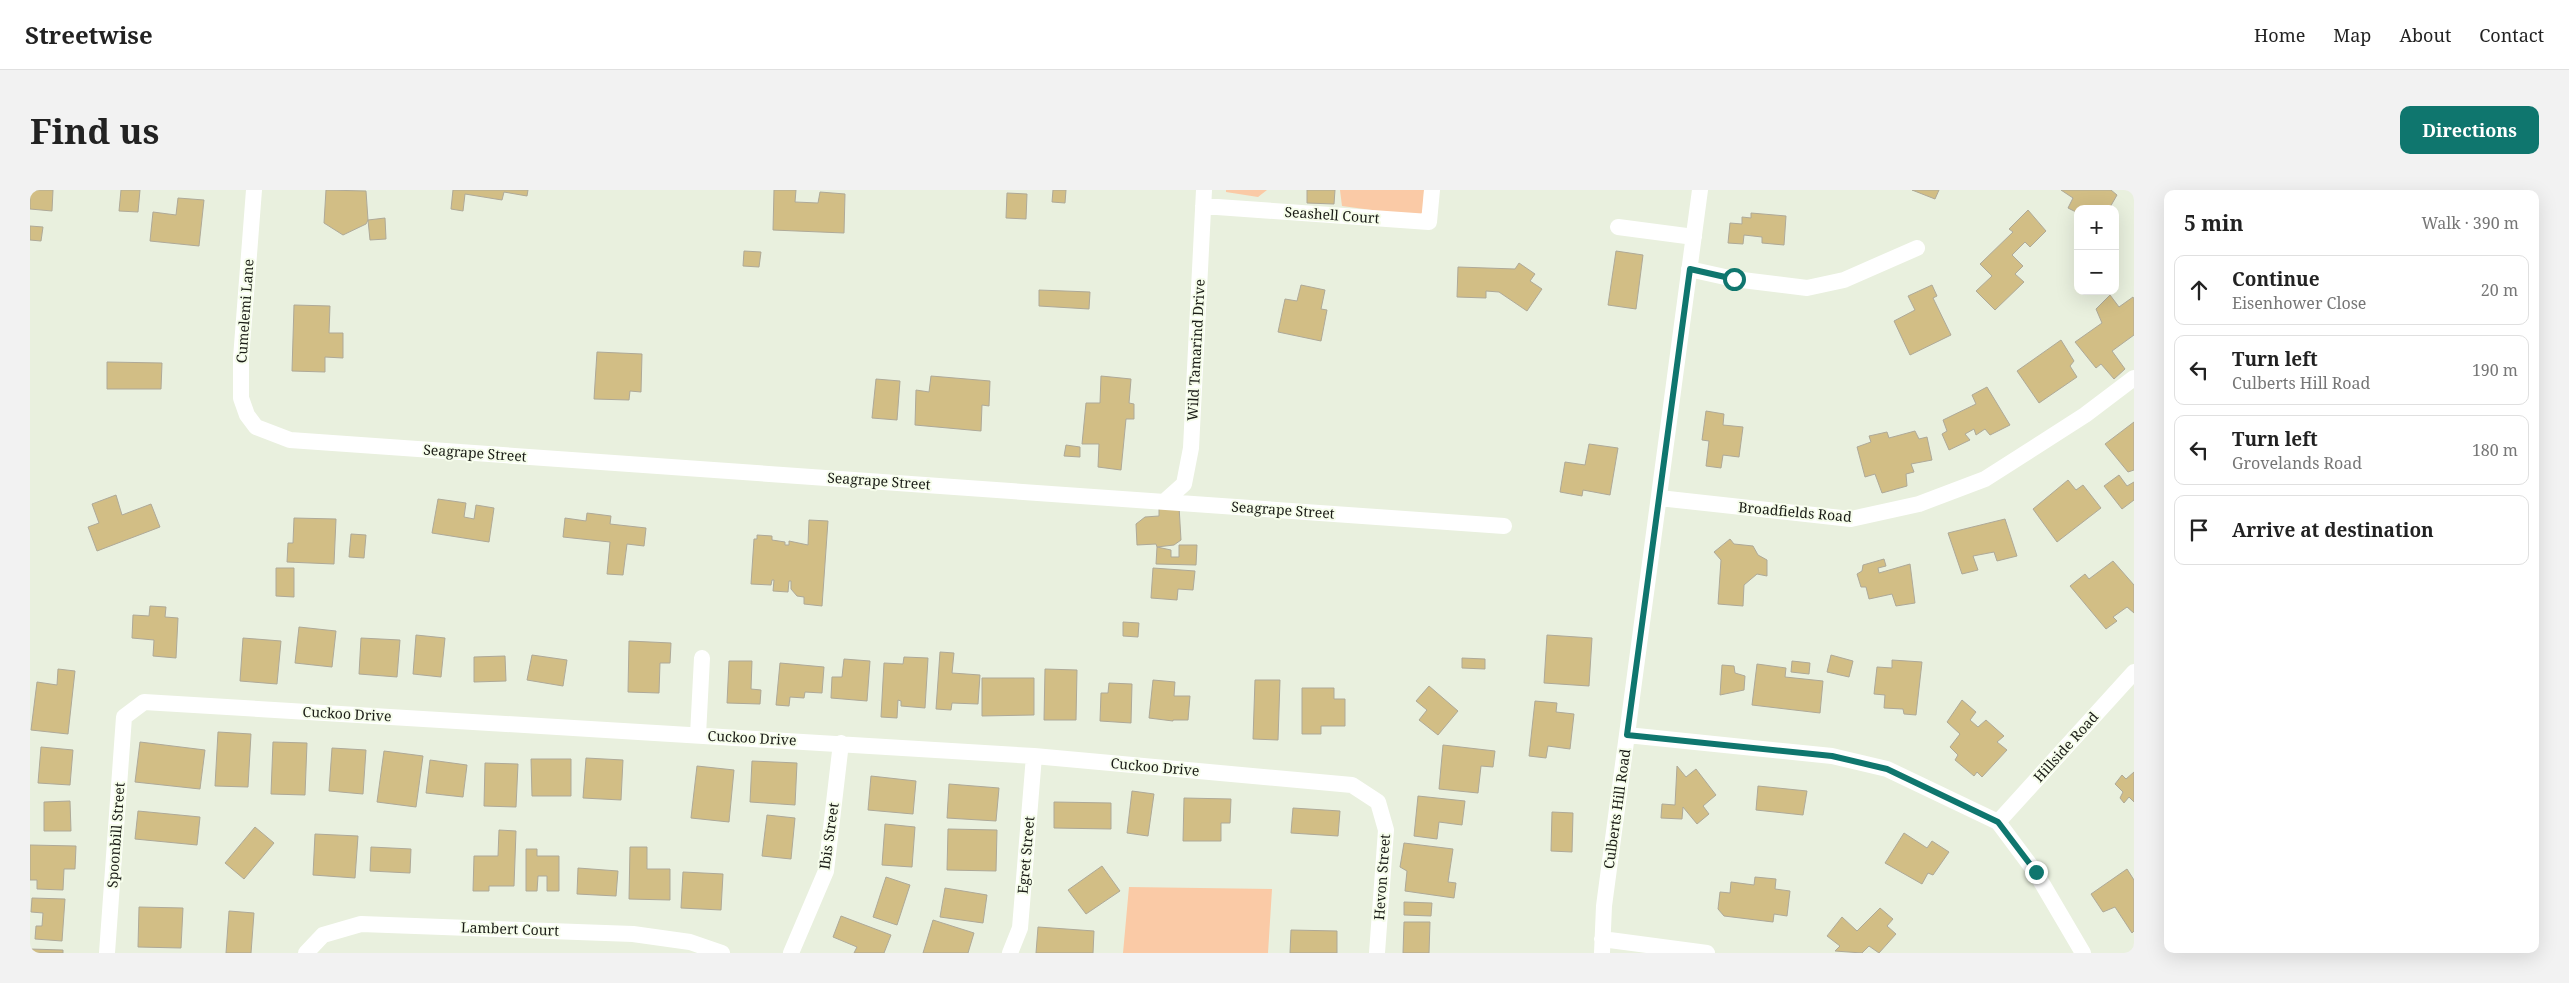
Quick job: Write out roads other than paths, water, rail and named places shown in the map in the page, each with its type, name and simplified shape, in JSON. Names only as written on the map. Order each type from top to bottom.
[{"type":"street","name":"Cumelemi Lane","points":[[254,190],[241,358],[241,398],[247,415],[256,427]]},
{"type":"street","name":"Seashell Court","points":[[1204,198],[1429,222],[1432,190]]},
{"type":"street","name":"Culberts Hill Road","points":[[1602,946],[1604,906],[1700,190]]},
{"type":"street","name":"Wild Tamarind Drive","points":[[1165,501],[1184,484],[1191,448],[1204,198]]},
{"type":"street","points":[[1618,227],[1694,237]]},
{"type":"street","points":[[1690,269],[1734,279],[1806,288],[1844,280],[1917,248]]},
{"type":"street","name":"Broadfields Road","points":[[1659,498],[1851,519],[1919,504],[1985,479],[2085,415],[2134,378]]},
{"type":"street","name":"Seagrape Street","points":[[256,427],[290,440],[1504,526]]},
{"type":"street","points":[[698,734],[702,658]]},
{"type":"street","name":"Hillside Road","points":[[1998,822],[2134,672]]},
{"type":"street","name":"Cuckoo Drive","points":[[124,717],[144,702],[698,734],[1034,756],[1352,785],[1378,802]]},
{"type":"street","name":"Spoonbill Street","points":[[107,953],[124,717]]},
{"type":"street","points":[[1627,735],[1832,756],[1850,760],[1887,769],[1998,822],[2036,872],[2083,953]]},
{"type":"street","name":"Ibis Street","points":[[791,953],[826,871],[841,743]]},
{"type":"street","name":"Egret Street","points":[[1010,953],[1020,928],[1034,756]]},
{"type":"street","name":"Hevon Street","points":[[1377,953],[1386,830],[1378,802]]},
{"type":"street","name":"Lambert Court","points":[[306,953],[323,935],[361,924],[633,934],[690,942],[722,953]]},
{"type":"street","points":[[1602,946],[1707,953]]}]
